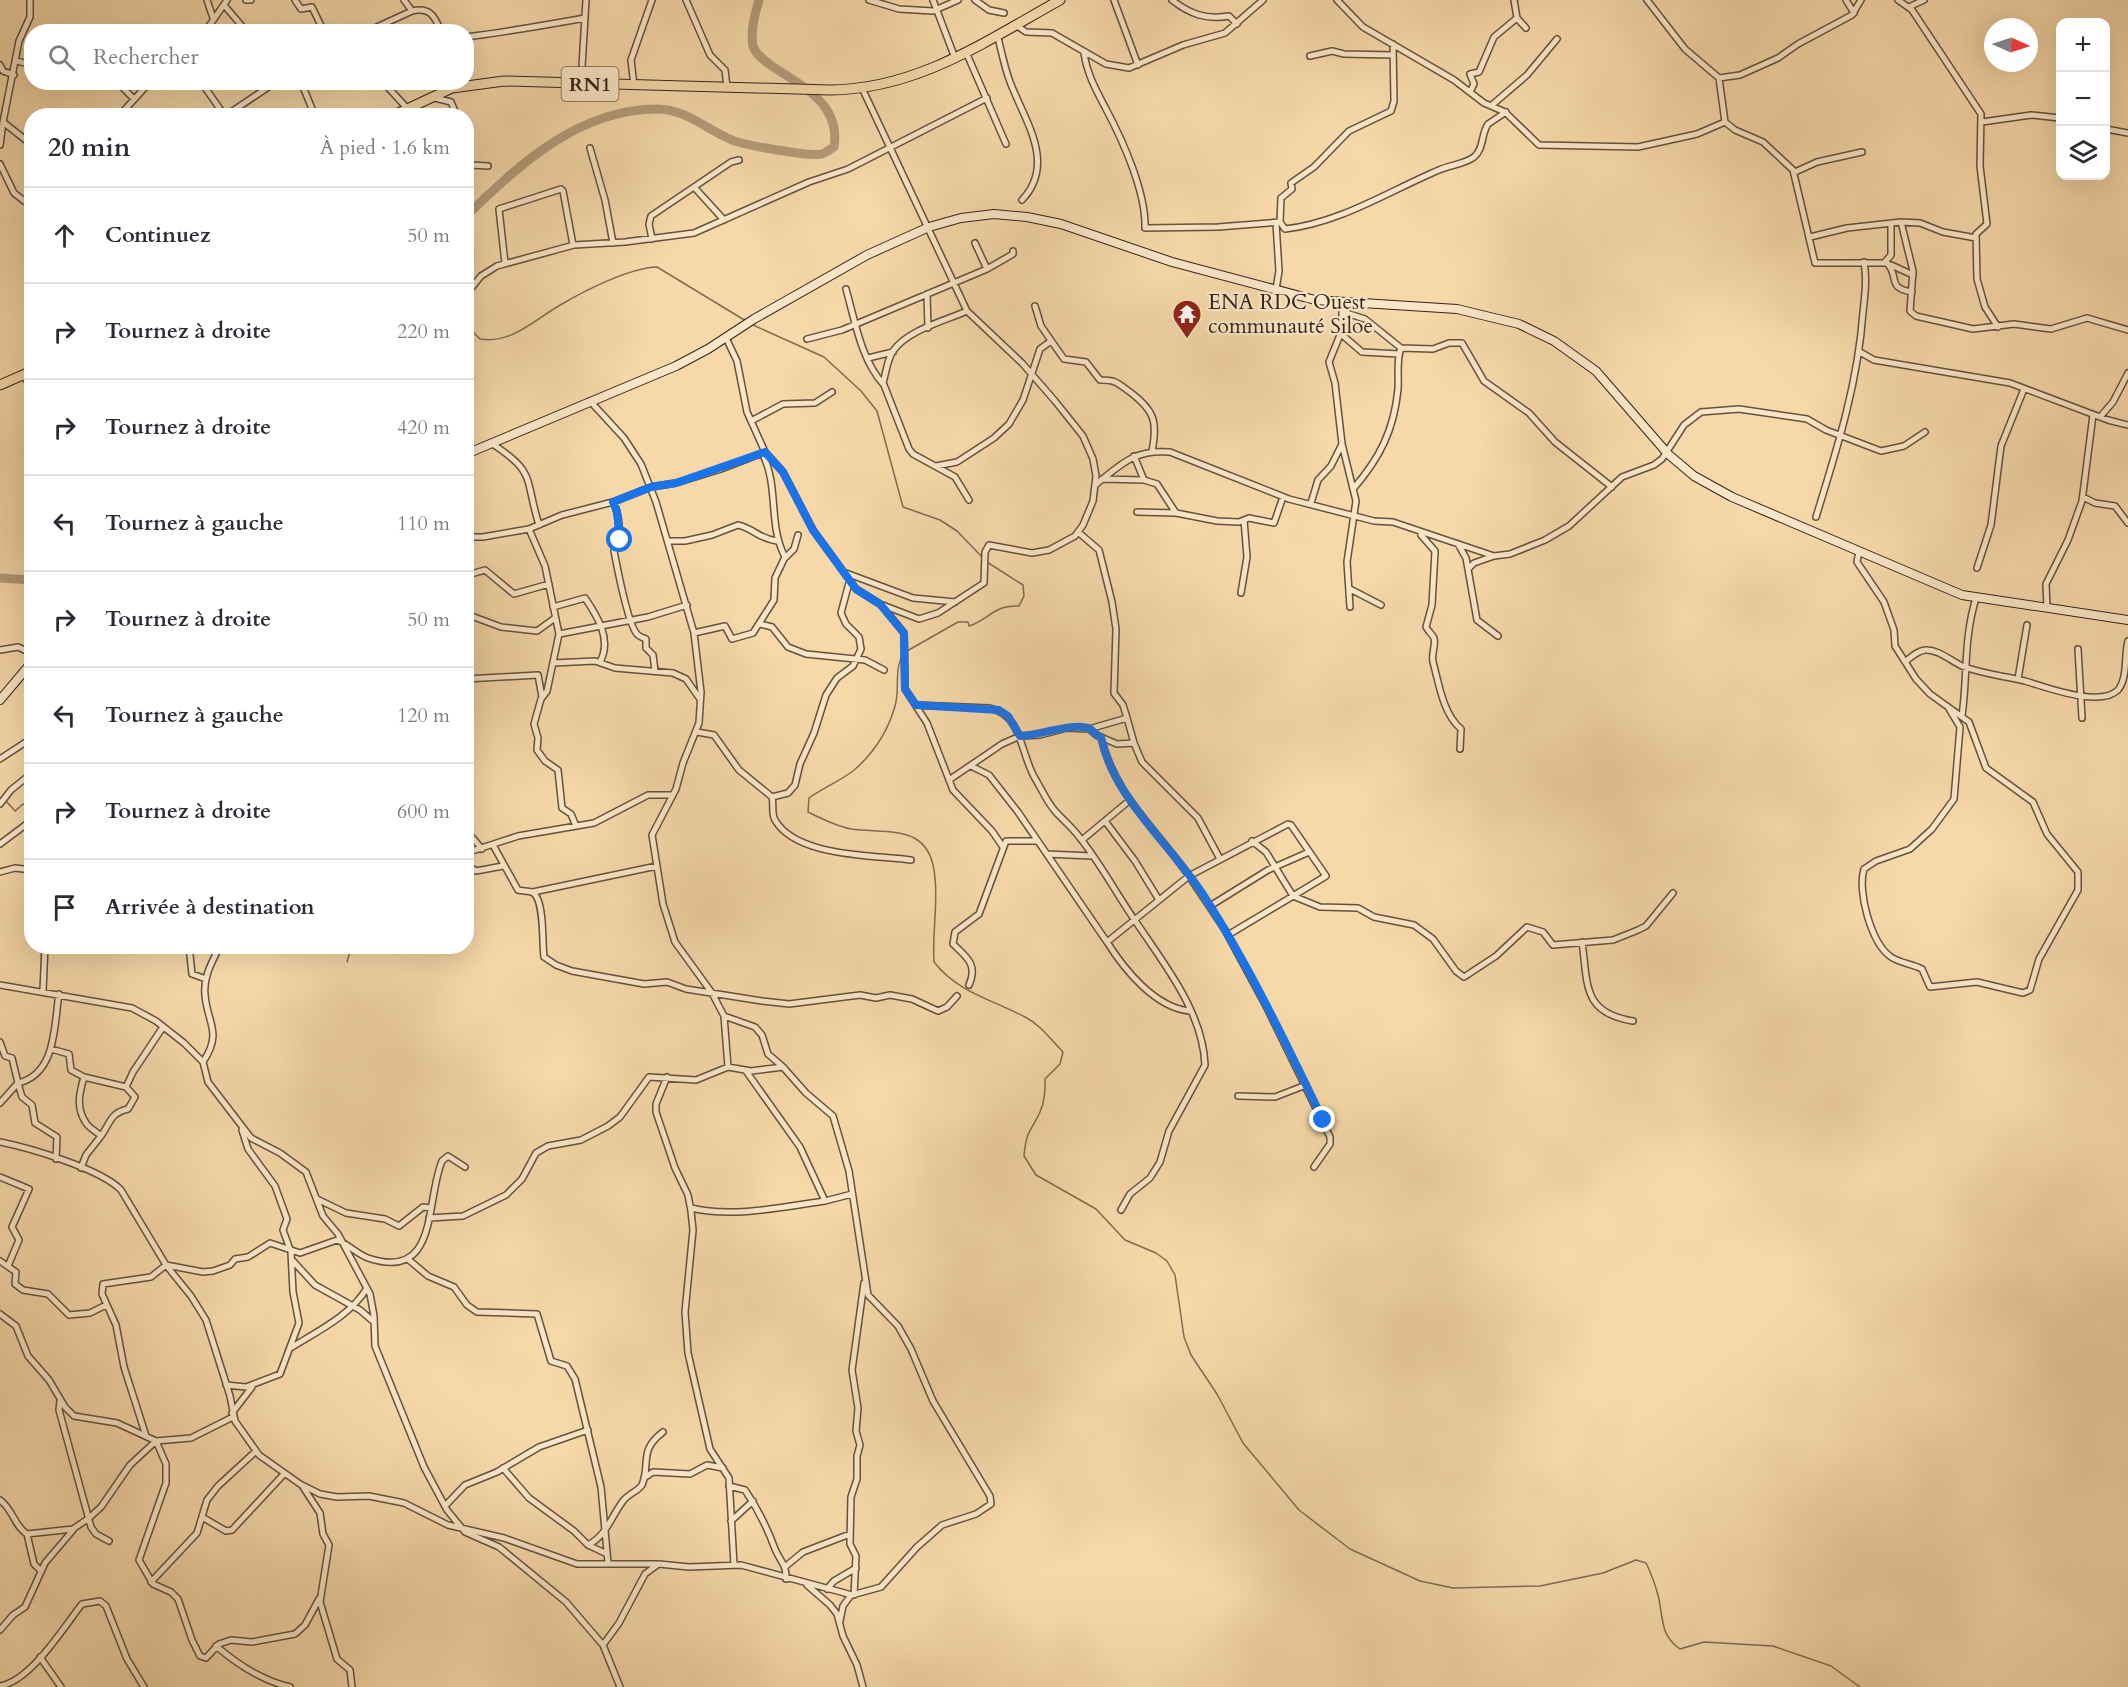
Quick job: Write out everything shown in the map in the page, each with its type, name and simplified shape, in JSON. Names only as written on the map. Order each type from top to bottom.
[{"type":"highway","name":"RN1","points":[[474,83],[504,81],[634,86],[862,88],[901,81],[955,58],[1060,0]]},
{"type":"highway","name":"RN1","points":[[406,107],[442,90]]},
{"type":"highway","points":[[0,385],[24,374]]},
{"type":"main road","points":[[474,450],[589,400],[676,366],[867,255],[929,227],[961,218],[994,214],[1027,217],[1060,224],[1172,262],[1315,300],[1457,309],[1519,324],[1554,341],[1596,371],[1668,454],[1694,476],[1732,497],[1976,598],[2128,620]]},
{"type":"main road","points":[[0,700],[24,672]]},
{"type":"street","points":[[27,24],[30,17],[30,0]]},
{"type":"street","points":[[207,0],[213,18]]},
{"type":"street","points":[[246,0],[251,0]]},
{"type":"street","points":[[295,0],[301,9],[312,8],[320,24]]},
{"type":"street","points":[[404,0],[412,10]]},
{"type":"street","points":[[581,83],[586,0]]},
{"type":"street","points":[[634,86],[631,60],[652,0]]},
{"type":"street","points":[[686,0],[710,55],[725,70],[727,87]]},
{"type":"street","points":[[869,0],[899,9],[937,10],[958,0]]},
{"type":"street","points":[[933,0],[955,58]]},
{"type":"street","points":[[975,0],[983,7],[1004,13]]},
{"type":"street","points":[[1114,0],[1138,65]]},
{"type":"street","points":[[1172,0],[1193,13],[1216,18],[1228,16],[1237,24]]},
{"type":"street","points":[[1336,0],[1354,20],[1484,103],[1506,112],[1535,142],[1545,146],[1638,147],[1704,132],[1725,122]]},
{"type":"street","points":[[1514,0],[1517,18],[1526,28]]},
{"type":"street","points":[[1647,0],[1685,49],[1719,78],[1725,122],[1735,130],[1762,142],[1794,172],[1816,264],[1864,262],[1888,264],[1913,275]]},
{"type":"street","points":[[1846,0],[1854,13]]},
{"type":"street","points":[[1719,78],[1740,75],[1778,58],[1854,13],[1861,0]]},
{"type":"street","points":[[1898,0],[1909,7],[1978,108],[1982,122],[1980,166],[1987,221],[1985,229],[1977,232],[1977,279],[1985,307],[1998,327]]},
{"type":"street","points":[[1909,7],[1924,0]]},
{"type":"street","points":[[1016,25],[1026,32],[1052,33],[1083,53],[1113,66],[1129,68],[1183,45],[1225,33],[1237,24],[1258,1]]},
{"type":"street","points":[[210,24],[226,2],[241,24]]},
{"type":"street","points":[[383,24],[412,10],[424,9],[431,13],[437,24]]},
{"type":"street","points":[[474,36],[585,18]]},
{"type":"street","points":[[1470,92],[1474,83],[1470,74],[1479,72],[1494,37],[1517,18]]},
{"type":"street","points":[[0,146],[19,41],[24,30]]},
{"type":"street","points":[[998,34],[1008,77],[1035,135],[1036,166],[1030,191],[1022,200]]},
{"type":"street","points":[[1492,105],[1527,75],[1557,39]]},
{"type":"street","points":[[1276,289],[1279,272],[1278,223],[1281,198],[1292,189],[1291,183],[1296,177],[1314,167],[1349,131],[1391,111],[1394,100],[1393,44]]},
{"type":"street","points":[[966,51],[1006,144]]},
{"type":"street","points":[[1310,56],[1332,51],[1341,54],[1393,55]]},
{"type":"street","points":[[1083,53],[1089,79],[1121,143],[1140,194],[1145,228],[1278,223],[1285,229],[1304,227],[1342,215],[1441,169],[1472,159],[1479,151],[1488,124],[1506,112]]},
{"type":"street","points":[[17,61],[24,63]]},
{"type":"street","points":[[0,65],[2,70],[14,75]]},
{"type":"street","points":[[764,452],[783,472],[813,530],[856,589],[880,604],[919,619],[932,616],[984,583],[985,552],[988,545],[1023,553],[1041,552],[1064,543],[1078,532],[1090,511],[1096,470],[1087,441],[1032,375],[967,311],[862,88]]},
{"type":"street","points":[[125,90],[134,99]]},
{"type":"street","points":[[126,108],[142,90]]},
{"type":"street","points":[[207,90],[219,108]]},
{"type":"street","points":[[237,108],[264,90]]},
{"type":"street","points":[[304,90],[312,108]]},
{"type":"street","points":[[390,90],[406,107]]},
{"type":"street","points":[[430,97],[451,102],[454,108]]},
{"type":"street","points":[[474,285],[481,276],[505,263],[573,245],[613,243],[694,233],[809,182],[848,169],[987,98]]},
{"type":"street","points":[[1982,122],[2031,115],[2056,118]]},
{"type":"street","points":[[3,122],[24,139]]},
{"type":"street","points":[[2110,130],[2128,133]]},
{"type":"street","points":[[590,148],[605,200],[613,243]]},
{"type":"street","points":[[1794,172],[1817,162],[1862,152]]},
{"type":"street","points":[[652,239],[649,224],[651,216],[731,162],[740,160]]},
{"type":"street","points":[[0,164],[14,193],[24,201]]},
{"type":"street","points":[[474,165],[488,166]]},
{"type":"street","points":[[694,187],[724,220]]},
{"type":"street","points":[[505,263],[499,209],[561,189],[573,245]]},
{"type":"street","points":[[1810,237],[1847,228],[1901,222],[1920,223],[1943,232],[1976,238]]},
{"type":"street","points":[[1901,222],[1913,275],[1910,308],[1916,316],[1973,329],[2014,324],[2051,329],[2087,318],[2128,330]]},
{"type":"street","points":[[1891,224],[1891,255],[1888,264],[1896,286],[1901,290],[1912,292]]},
{"type":"street","points":[[975,243],[987,269]]},
{"type":"street","points":[[807,339],[855,324],[955,283],[987,269],[1013,254],[1013,251]]},
{"type":"street","points":[[1816,517],[1841,435],[1860,352],[1866,273],[1864,262]]},
{"type":"street","points":[[846,289],[855,324],[868,358],[876,378],[883,383],[909,449],[913,454],[957,479],[969,501]]},
{"type":"street","points":[[927,294],[928,328]]},
{"type":"street","points":[[1342,302],[1341,334],[1329,362],[1335,383],[1342,444],[1356,501],[1347,562],[1350,607]]},
{"type":"street","points":[[1035,306],[1036,315],[1064,359],[1087,363],[1100,380],[1114,380],[1141,398],[1156,426],[1152,450]]},
{"type":"street","points":[[883,383],[892,352],[902,342],[967,311]]},
{"type":"street","points":[[1343,312],[1365,319],[1400,351]]},
{"type":"street","points":[[1341,334],[1362,352],[1433,349],[1449,343],[1462,343],[1481,378],[1529,413],[1555,442],[1612,487]]},
{"type":"street","points":[[726,338],[737,361],[751,421],[770,470],[777,541],[785,557]]},
{"type":"street","points":[[936,466],[957,462],[996,436],[1009,424],[1022,403],[1040,349],[1051,340]]},
{"type":"street","points":[[1353,489],[1372,466],[1389,435],[1398,391],[1400,351]]},
{"type":"street","points":[[868,358],[892,352]]},
{"type":"street","points":[[1860,352],[1874,360],[2003,382],[2093,415],[2128,425]]},
{"type":"street","points":[[2100,417],[2113,402],[2128,373]]},
{"type":"street","points":[[1977,568],[1991,525],[2001,446],[2024,389]]},
{"type":"street","points":[[751,421],[783,404],[815,403],[832,392]]},
{"type":"street","points":[[589,400],[633,450],[651,487],[694,633],[701,700],[697,732],[673,795],[652,832],[665,912],[675,942],[712,993],[724,1016],[728,1066]]},
{"type":"street","points":[[1468,569],[1474,563],[1494,556],[1510,554],[1557,534],[1622,477],[1654,465],[1668,454],[1679,432],[1694,415],[1716,410],[1753,410],[1807,419],[1841,435],[1886,451],[1904,446],[1925,432]]},
{"type":"street","points":[[2047,609],[2046,584],[2068,540],[2083,497],[2093,415]]},
{"type":"street","points":[[491,443],[516,459],[524,469],[530,484],[539,525]]},
{"type":"street","points":[[1311,503],[1318,480],[1331,466],[1342,444]]},
{"type":"street","points":[[1095,485],[1134,456],[1152,450],[1175,453],[1283,497],[1353,516],[1393,522],[1494,556]]},
{"type":"street","points":[[474,537],[529,529],[562,515],[613,502],[651,487],[676,483],[764,452]]},
{"type":"street","points":[[1134,456],[1145,480]]},
{"type":"street","points":[[1102,479],[1145,480],[1157,484],[1176,513]]},
{"type":"street","points":[[1137,513],[1176,513],[1213,520],[1251,518],[1274,523],[1283,497]]},
{"type":"street","points":[[2083,497],[2095,503],[2115,506],[2128,523]]},
{"type":"street","points":[[613,502],[618,512],[617,526],[620,542],[614,551],[631,621],[638,635],[646,638],[646,648],[653,655],[656,671]]},
{"type":"street","points":[[1241,593],[1247,557],[1244,520]]},
{"type":"street","points":[[668,541],[685,541],[709,536],[738,525],[750,529],[764,540],[777,541]]},
{"type":"street","points":[[529,529],[543,561],[558,634],[547,692],[542,697]]},
{"type":"street","points":[[1078,532],[1096,546],[1102,557],[1116,626],[1114,693],[1123,705],[1142,762],[1198,818],[1220,859]]},
{"type":"street","points":[[1418,532],[1435,551],[1432,605],[1426,627],[1434,641],[1433,662],[1438,674],[1438,687],[1452,722],[1461,729],[1460,749]]},
{"type":"street","points":[[694,633],[726,627],[732,639],[748,636],[760,624],[774,600],[775,578],[785,557],[794,549],[798,535]]},
{"type":"street","points":[[1457,543],[1468,569],[1477,620],[1498,636]]},
{"type":"street","points":[[1858,551],[1857,562],[1884,602],[1894,630],[1895,646],[1905,662],[1925,690],[1962,716],[1973,729],[1986,768],[2033,802],[2047,834],[2078,872],[2078,890],[2039,959],[2030,990],[2024,993],[1977,982],[1929,987],[1925,971],[1886,952],[1866,915],[1861,886],[1864,868],[1876,861],[1910,849],[1932,829],[1954,799],[1960,727],[1948,707]]},
{"type":"street","points":[[474,573],[485,570],[514,594],[549,584]]},
{"type":"street","points":[[846,573],[913,598],[956,602]]},
{"type":"street","points":[[772,797],[788,793],[795,785],[800,764],[814,733],[826,695],[837,678],[853,666],[857,659],[861,641],[846,624],[841,613],[850,579]]},
{"type":"street","points":[[1350,590],[1381,605]]},
{"type":"street","points":[[553,607],[583,597],[600,624],[606,641],[600,662]]},
{"type":"street","points":[[1962,716],[1966,680],[1963,666],[1970,618],[1976,598]]},
{"type":"street","points":[[880,604],[906,637],[905,689],[927,723],[956,795],[992,831],[1003,847]]},
{"type":"street","points":[[558,634],[576,632],[600,624],[631,621],[687,605]]},
{"type":"street","points":[[474,617],[501,627],[537,631],[555,618]]},
{"type":"street","points":[[760,624],[772,627],[788,647],[806,654],[865,660],[884,670]]},
{"type":"street","points":[[2018,680],[2027,625]]},
{"type":"street","points":[[1905,662],[1918,652],[1932,651],[1963,666],[2080,696],[2116,692],[2124,678],[2128,641]]},
{"type":"street","points":[[0,650],[18,647],[24,650]]},
{"type":"street","points":[[2078,649],[2082,718]]},
{"type":"street","points":[[553,663],[600,662],[615,668],[656,671],[681,676],[701,700]]},
{"type":"street","points":[[474,679],[538,675],[552,672]]},
{"type":"street","points":[[538,675],[542,697],[534,724],[538,738],[537,750],[544,761],[558,770],[558,788],[562,808],[571,814],[576,826]]},
{"type":"street","points":[[916,705],[999,710],[1008,716],[1020,736],[1029,769],[1055,811],[1082,840],[1167,968],[1190,1011],[1205,1065],[1169,1131],[1160,1162],[1150,1178],[1130,1194],[1121,1210]]},
{"type":"street","points":[[949,780],[1002,744],[1020,736],[1040,735],[1067,728],[1089,729],[1127,718]]},
{"type":"street","points":[[1089,729],[1117,744],[1134,743]]},
{"type":"street","points":[[697,732],[714,735],[739,770],[772,797],[773,816],[780,827],[808,845],[832,851],[911,860]]},
{"type":"street","points":[[1101,737],[1107,759],[1130,800],[1189,876],[1228,935],[1306,1084],[1330,1140],[1314,1167]]},
{"type":"street","points":[[0,759],[24,743]]},
{"type":"street","points":[[971,766],[988,775],[1018,812],[1119,960],[1154,996],[1175,1008],[1190,1011]]},
{"type":"street","points":[[3,802],[11,790],[24,779]]},
{"type":"street","points":[[474,852],[518,836],[594,823],[648,795],[673,795]]},
{"type":"street","points":[[1082,840],[1130,800]]},
{"type":"street","points":[[1105,821],[1135,861],[1159,900]]},
{"type":"street","points":[[1107,942],[1189,876],[1252,841],[1290,824],[1324,869],[1326,876],[1228,935]]},
{"type":"street","points":[[0,844],[24,826]]},
{"type":"street","points":[[474,840],[482,849]]},
{"type":"street","points":[[969,985],[974,975],[973,966],[953,944],[953,937],[959,928],[974,921],[979,914],[1003,847],[1009,840],[1036,841]]},
{"type":"street","points":[[1252,841],[1266,852],[1293,896],[1320,907],[1358,908],[1374,917],[1414,925],[1433,939],[1456,971],[1464,977],[1496,956],[1527,927],[1543,932],[1553,945],[1618,939],[1646,926],[1673,893]]},
{"type":"street","points":[[493,845],[518,890],[533,892],[657,866]]},
{"type":"street","points":[[1210,906],[1268,870],[1309,852]]},
{"type":"street","points":[[1047,854],[1092,856]]},
{"type":"street","points":[[474,870],[476,872],[503,866]]},
{"type":"street","points":[[0,872],[15,868],[24,869]]},
{"type":"street","points":[[533,892],[539,901],[540,919],[545,932],[544,957],[556,965],[644,984],[667,982],[686,989],[789,1004],[860,995],[876,998],[890,994],[912,999],[938,1011],[957,996]]},
{"type":"street","points":[[1582,942],[1587,985],[1594,1003],[1608,1014],[1633,1021]]},
{"type":"street","points":[[43,991],[45,954]]},
{"type":"street","points":[[190,954],[192,974],[206,979]]},
{"type":"street","points":[[203,1062],[209,1053],[213,1035],[212,1017],[205,997],[206,979],[217,954]]},
{"type":"street","points":[[0,985],[135,1009],[163,1027],[203,1062],[208,1082],[241,1127],[256,1142],[301,1166],[311,1179],[316,1199],[326,1220],[342,1242],[367,1288],[375,1323],[375,1346],[385,1366],[399,1411],[414,1436],[424,1467],[445,1506],[462,1529],[495,1545],[566,1602],[603,1645],[620,1687]]},
{"type":"street","points":[[0,1103],[18,1083],[27,1080],[44,1063],[51,1049],[59,994]]},
{"type":"street","points":[[0,1142],[81,1168],[110,1180],[121,1190],[166,1265],[191,1296],[206,1320],[226,1385],[232,1415],[256,1451],[300,1484],[324,1495],[369,1496],[404,1503],[448,1525],[504,1538],[569,1563],[658,1564],[689,1568],[734,1565],[853,1595],[881,1587],[917,1546],[942,1525],[976,1514],[991,1504],[990,1496],[933,1401],[909,1345],[891,1317],[873,1302],[864,1281],[846,1159],[833,1116],[806,1093],[768,1054],[762,1035],[755,1027],[724,1016]]},
{"type":"street","points":[[126,1088],[133,1072],[163,1027]]},
{"type":"street","points":[[0,1042],[5,1057],[12,1058],[22,1096],[32,1106],[35,1123],[57,1138],[56,1159]]},
{"type":"street","points":[[51,1049],[69,1053],[71,1070],[84,1077],[126,1088],[135,1097],[128,1109],[118,1111],[111,1118],[86,1155],[81,1168]]},
{"type":"street","points":[[429,1218],[464,1216],[506,1196],[518,1184],[536,1153],[548,1146],[581,1140],[608,1126],[620,1117],[649,1077],[696,1080],[728,1066],[746,1071],[783,1067]]},
{"type":"street","points":[[746,1071],[800,1147],[825,1202]]},
{"type":"street","points":[[84,1077],[78,1099],[80,1111],[85,1116],[86,1123],[101,1136]]},
{"type":"street","points":[[667,1077],[656,1104],[656,1112],[691,1208],[693,1230],[685,1312],[688,1353],[710,1449],[729,1478],[734,1565]]},
{"type":"street","points":[[1238,1096],[1275,1097],[1306,1084]]},
{"type":"street","points":[[226,1385],[242,1388],[280,1374],[292,1347],[299,1323],[293,1292],[291,1252],[284,1230],[287,1219],[275,1186],[248,1149],[241,1127]]},
{"type":"street","points":[[146,1436],[124,1367],[116,1325],[101,1288],[103,1284],[151,1277],[166,1265],[203,1272],[213,1271],[230,1265],[235,1259],[248,1257],[270,1244],[300,1253],[334,1240],[342,1242],[369,1258],[390,1263],[409,1260],[419,1248],[429,1218],[439,1167],[444,1157],[452,1157],[465,1167]]},
{"type":"street","points":[[0,1177],[29,1189],[12,1227],[19,1240],[8,1266]]},
{"type":"street","points":[[691,1208],[710,1213],[761,1211],[825,1202],[852,1194]]},
{"type":"street","points":[[316,1199],[346,1213],[385,1218],[397,1226],[405,1224],[423,1207],[431,1208]]},
{"type":"street","points":[[409,1260],[428,1276],[454,1287],[467,1305],[477,1312],[536,1313],[551,1361],[567,1366],[574,1376],[601,1487],[609,1563]]},
{"type":"street","points":[[0,1261],[16,1272],[15,1284],[23,1290],[48,1294],[69,1315],[90,1313],[106,1305]]},
{"type":"street","points":[[292,1261],[322,1291],[353,1306],[375,1323]]},
{"type":"street","points":[[839,1623],[843,1606],[853,1595],[856,1568],[850,1534],[851,1495],[856,1486],[857,1456],[860,1447],[855,1428],[858,1408],[852,1364],[856,1353],[855,1341],[860,1325],[864,1281]]},
{"type":"street","points":[[292,1347],[353,1306],[367,1288]]},
{"type":"street","points":[[0,1314],[16,1326],[28,1356],[49,1380],[60,1399],[74,1416],[117,1423],[156,1441],[191,1438],[232,1415],[252,1385]]},
{"type":"street","points":[[60,1399],[59,1410],[94,1533],[109,1540]]},
{"type":"street","points":[[445,1506],[465,1485],[503,1468],[539,1447],[588,1430]]},
{"type":"street","points":[[588,1545],[602,1537],[606,1526],[615,1518],[623,1501],[640,1488],[644,1478],[644,1461],[651,1441],[663,1432]]},
{"type":"street","points":[[0,1630],[13,1615],[25,1607],[40,1570],[73,1529],[89,1518],[109,1497],[130,1465],[156,1441]]},
{"type":"street","points":[[156,1441],[166,1464],[166,1483],[140,1560],[152,1582],[178,1599],[200,1656],[206,1658],[216,1646],[231,1640],[252,1642],[295,1634],[306,1625],[319,1599],[330,1553],[329,1545],[323,1534],[320,1513],[300,1484]]},
{"type":"street","points":[[152,1582],[197,1533],[207,1500],[218,1486],[256,1451]]},
{"type":"street","points":[[644,1478],[653,1472],[690,1474],[707,1465],[724,1468]]},
{"type":"street","points":[[503,1468],[524,1493],[574,1531],[588,1545],[607,1554]]},
{"type":"street","points":[[202,1517],[226,1531],[232,1530],[285,1474]]},
{"type":"street","points":[[729,1486],[745,1490],[760,1510],[775,1550],[786,1566],[786,1579]]},
{"type":"street","points":[[0,1500],[10,1508],[20,1529],[27,1534],[34,1564],[40,1570]]},
{"type":"street","points":[[731,1521],[753,1501]]},
{"type":"street","points":[[27,1534],[73,1529]]},
{"type":"street","points":[[786,1566],[803,1552],[850,1534]]},
{"type":"street","points":[[603,1645],[619,1623],[645,1574],[658,1564]]},
{"type":"street","points":[[827,1589],[834,1581],[856,1568]]},
{"type":"street","points":[[806,1584],[830,1605],[857,1665],[863,1687]]},
{"type":"street","points":[[319,1599],[337,1659],[350,1670],[352,1687]]},
{"type":"street","points":[[4,1686],[40,1657],[82,1604],[100,1601],[106,1606],[127,1659],[144,1687]]},
{"type":"street","points":[[216,1646],[243,1667],[275,1684],[290,1687]]},
{"type":"street","points":[[40,1657],[61,1687]]},
{"type":"waterway","points":[[474,209],[507,178],[552,143],[576,129],[628,112],[657,109],[677,112],[732,140],[777,150],[816,154],[824,153],[834,147],[835,132],[826,108],[807,90],[766,62],[754,49],[753,29],[759,0]]},
{"type":"waterway","points":[[474,333],[480,339],[503,338],[523,329],[595,286],[634,271],[657,267],[746,321]]},
{"type":"waterway","points":[[753,325],[824,357],[861,391],[877,411],[903,507],[940,520],[957,531],[984,559]]},
{"type":"waterway","points":[[907,651],[958,622],[968,622],[969,626],[997,610],[1019,606],[1024,596],[1023,585],[987,562]]},
{"type":"waterway","points":[[0,578],[24,580]]},
{"type":"waterway","points":[[902,656],[898,668],[895,706],[879,742],[853,771],[809,798],[808,812],[851,829],[906,835],[917,840],[926,848],[932,860],[935,878],[934,962],[953,981],[964,988],[1031,1020],[1063,1052],[1060,1064],[1045,1079],[1043,1104],[1028,1136],[1024,1156],[1036,1175],[1096,1209],[1125,1240],[1156,1253],[1167,1261],[1175,1275],[1184,1337],[1191,1355],[1217,1394],[1243,1443],[1299,1510],[1350,1549],[1420,1581],[1453,1588],[1540,1586],[1603,1573],[1636,1560],[1646,1563],[1657,1590],[1666,1633],[1680,1649],[1704,1642],[1773,1646],[1831,1666],[1860,1687]]},
{"type":"waterway","points":[[6,801],[15,811],[24,805]]},
{"type":"waterway","points":[[347,962],[350,954]]},
{"type":"place","name":"ENA RDC Ouest communauté Siloe","points":[[1187,340]]},
{"type":"route","points":[[620,540],[617,526],[619,516],[613,502],[651,487],[676,483],[721,469],[765,452],[783,472],[813,530],[843,568],[856,589],[880,604],[904,633],[906,637],[904,684],[906,693],[916,705],[982,707],[1003,711],[1020,736],[1047,734],[1067,728],[1089,729],[1101,737],[1104,753],[1120,787],[1174,854],[1225,930],[1323,1120]]}]
